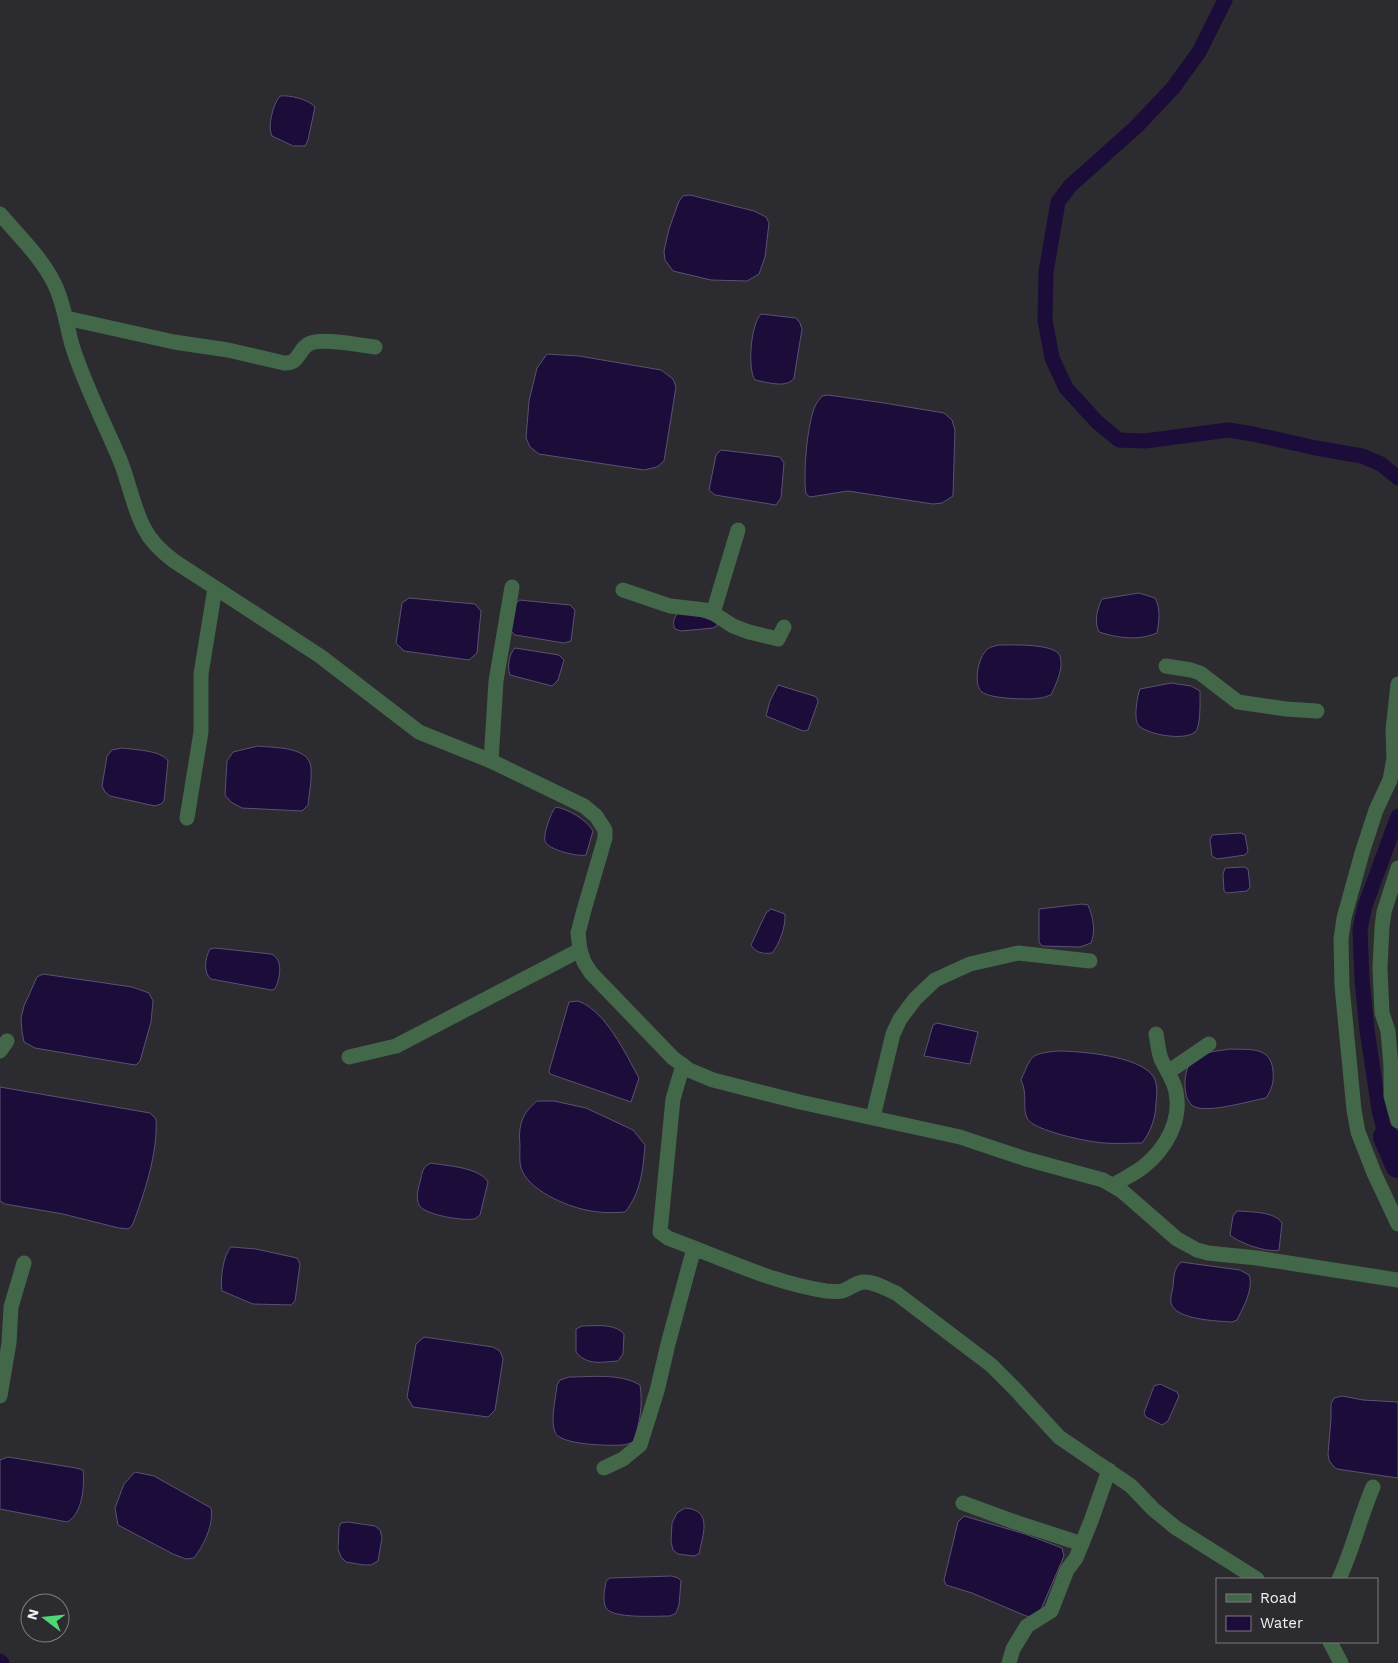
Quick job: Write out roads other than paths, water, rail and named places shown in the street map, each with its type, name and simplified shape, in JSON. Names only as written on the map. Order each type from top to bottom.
[{"type":"street","points":[[0,214],[31,248],[46,269],[61,298],[75,353],[88,388],[118,455],[144,528],[152,542],[161,551],[215,588],[320,656],[419,732],[491,761],[584,806],[596,816],[605,830],[606,838],[578,934],[580,950],[584,962],[591,973],[673,1058],[694,1072],[713,1080],[800,1102],[966,1138],[1026,1160],[1096,1178],[1113,1185],[1177,1239],[1197,1250],[1398,1280]]},
{"type":"street","points":[[66,318],[174,342],[228,350],[290,364],[294,362],[309,343],[325,341],[375,347]]},
{"type":"street","points":[[713,613],[738,530]]},
{"type":"street","points":[[491,761],[496,681],[512,587]]},
{"type":"street","points":[[187,818],[201,732],[201,674],[215,588]]},
{"type":"street","points":[[623,590],[670,606],[705,610],[733,626],[778,639],[784,627]]},
{"type":"street","points":[[1166,666],[1200,673],[1238,702],[1286,709],[1317,711]]},
{"type":"street","points":[[1398,684],[1393,730],[1394,758],[1390,780],[1376,810],[1362,852],[1346,909],[1341,939],[1344,1012],[1358,1132],[1374,1173],[1398,1224]]},
{"type":"street","points":[[1398,868],[1384,912],[1380,968],[1382,1012],[1388,1031],[1391,1096],[1398,1121]]},
{"type":"street","points":[[348,1057],[396,1046],[580,950]]},
{"type":"street","points":[[873,1117],[893,1034],[900,1019],[915,999],[935,980],[970,964],[1018,953],[1090,961]]},
{"type":"street","points":[[1113,1185],[1143,1167],[1160,1150],[1170,1135],[1177,1112],[1176,1092],[1161,1059],[1156,1034]]},
{"type":"street","points":[[1168,1072],[1209,1044]]},
{"type":"street","points":[[683,1065],[674,1099],[660,1232],[668,1238],[767,1277],[828,1291],[841,1291],[852,1285],[864,1282],[896,1293],[991,1365],[1059,1437],[1131,1486],[1152,1509],[1176,1528],[1255,1578]]},
{"type":"street","points":[[604,1468],[623,1459],[640,1445],[657,1391],[694,1248]]},
{"type":"street","points":[[0,1396],[4,1342],[11,1307],[24,1264]]},
{"type":"street","points":[[1009,1663],[1013,1649],[1027,1626],[1051,1611],[1067,1570],[1076,1558],[1082,1544],[1109,1470]]},
{"type":"street","points":[[1340,1578],[1374,1487]]},
{"type":"street","points":[[962,1503],[1082,1544]]},
{"type":"street","points":[[1331,1643],[1341,1663]]},
{"type":"water","points":[[280,96],[299,98],[315,107],[305,146],[293,146],[272,136],[270,127],[272,116],[275,104]]},
{"type":"water","points":[[690,195],[754,211],[766,217],[769,223],[765,257],[759,274],[747,281],[711,280],[673,271],[665,260],[664,251],[669,229],[679,201],[683,196]]},
{"type":"water","points":[[761,314],[796,318],[800,323],[802,329],[794,378],[791,381],[776,384],[755,380],[751,366],[751,346],[755,327]]},
{"type":"water","points":[[547,354],[579,356],[661,370],[673,379],[676,387],[664,461],[657,467],[644,470],[539,454],[530,447],[526,438],[529,401],[537,368]]},
{"type":"water","points":[[828,395],[944,413],[952,420],[955,430],[953,496],[942,503],[933,504],[848,491],[810,497],[806,494],[805,462],[812,414],[822,396]]},
{"type":"water","points":[[721,450],[780,457],[784,463],[781,498],[776,505],[715,495],[709,490],[716,455]]},
{"type":"water","points":[[1139,593],[1155,598],[1157,602],[1159,620],[1157,633],[1150,636],[1128,638],[1099,632],[1097,616],[1102,599]]},
{"type":"water","points":[[409,598],[475,604],[481,611],[477,653],[469,660],[404,651],[396,643],[402,603]]},
{"type":"water","points":[[519,600],[570,605],[575,610],[571,641],[564,643],[515,635],[511,631],[516,604]]},
{"type":"water","points":[[688,612],[717,622],[717,626],[681,631],[675,629],[674,621],[678,613]]},
{"type":"water","points":[[999,645],[1042,647],[1056,652],[1060,656],[1061,666],[1051,695],[1035,699],[1019,699],[1001,698],[982,692],[979,689],[977,678],[980,660],[988,649]]},
{"type":"water","points":[[515,648],[559,655],[564,660],[558,680],[552,686],[510,675],[509,661]]},
{"type":"water","points":[[1171,683],[1191,686],[1200,691],[1198,725],[1195,732],[1190,735],[1167,736],[1158,734],[1144,729],[1137,723],[1136,708],[1140,689]]},
{"type":"water","points":[[778,685],[817,698],[818,702],[808,730],[803,731],[766,716],[770,701]]},
{"type":"water","points":[[258,746],[282,748],[298,752],[309,761],[311,778],[308,805],[302,811],[242,808],[231,802],[225,795],[227,761],[233,752]]},
{"type":"water","points":[[122,748],[154,753],[165,757],[168,761],[164,801],[161,804],[155,806],[110,796],[105,792],[102,786],[107,756],[112,750]]},
{"type":"water","points":[[556,807],[577,816],[593,831],[586,855],[564,852],[552,847],[545,841],[548,823]]},
{"type":"water","points":[[1241,833],[1245,835],[1248,851],[1245,855],[1217,859],[1212,856],[1210,840],[1212,835]]},
{"type":"water","points":[[1244,867],[1248,869],[1250,887],[1247,891],[1227,893],[1224,891],[1223,874],[1225,868]]},
{"type":"water","points":[[1088,905],[1092,919],[1094,929],[1091,943],[1080,947],[1042,946],[1039,942],[1039,909]]},
{"type":"water","points":[[771,909],[785,914],[782,935],[772,953],[763,953],[755,950],[751,945],[766,913]]},
{"type":"water","points":[[215,948],[275,956],[280,969],[275,989],[271,990],[211,979],[207,973],[206,961],[210,949]]},
{"type":"water","points":[[43,974],[132,987],[149,993],[153,1001],[151,1022],[140,1061],[136,1065],[129,1064],[35,1048],[24,1042],[21,1018],[24,1006],[37,977]]},
{"type":"water","points":[[578,1001],[588,1006],[606,1023],[621,1045],[639,1078],[631,1102],[550,1074],[549,1071],[569,1002]]},
{"type":"water","points":[[937,1023],[978,1032],[970,1064],[924,1056],[933,1025]]},
{"type":"water","points":[[1230,1049],[1258,1051],[1268,1057],[1273,1075],[1268,1095],[1266,1098],[1230,1106],[1210,1109],[1195,1107],[1190,1103],[1185,1090],[1188,1066],[1196,1056]]},
{"type":"water","points":[[1057,1051],[1080,1052],[1123,1059],[1146,1069],[1153,1076],[1157,1089],[1155,1113],[1150,1129],[1142,1143],[1104,1143],[1086,1140],[1050,1131],[1031,1123],[1026,1114],[1024,1090],[1021,1080],[1033,1057],[1042,1053]]},
{"type":"water","points":[[0,1087],[150,1113],[156,1119],[155,1146],[152,1160],[132,1226],[128,1229],[119,1228],[63,1214],[5,1204],[0,1201]]},
{"type":"water","points":[[537,1101],[554,1101],[586,1108],[633,1130],[645,1145],[638,1189],[625,1212],[596,1212],[568,1205],[539,1190],[525,1176],[520,1162],[521,1126],[528,1110]]},
{"type":"water","points":[[431,1163],[470,1170],[484,1177],[488,1182],[480,1215],[474,1219],[461,1219],[422,1209],[417,1199],[418,1192],[423,1171]]},
{"type":"water","points":[[1237,1211],[1268,1214],[1278,1219],[1282,1223],[1279,1250],[1274,1251],[1253,1247],[1230,1235],[1233,1216]]},
{"type":"water","points":[[231,1247],[256,1249],[297,1258],[300,1264],[295,1301],[291,1305],[253,1304],[222,1291],[223,1268]]},
{"type":"water","points":[[1181,1262],[1240,1270],[1249,1275],[1249,1292],[1237,1320],[1232,1322],[1208,1320],[1188,1316],[1174,1309],[1171,1303],[1171,1295],[1175,1271]]},
{"type":"water","points":[[582,1326],[610,1327],[620,1330],[624,1334],[623,1354],[618,1361],[595,1362],[580,1356],[576,1352],[576,1329]]},
{"type":"water","points":[[424,1337],[493,1347],[500,1351],[503,1359],[495,1410],[488,1417],[413,1407],[407,1397],[416,1344]]},
{"type":"water","points":[[569,1377],[615,1377],[640,1385],[640,1414],[633,1442],[623,1445],[596,1445],[565,1440],[558,1436],[553,1422],[557,1385],[560,1380]]},
{"type":"water","points":[[1160,1384],[1177,1392],[1179,1396],[1168,1421],[1162,1425],[1146,1417],[1144,1413],[1154,1386]]},
{"type":"water","points":[[1342,1396],[1363,1400],[1398,1402],[1398,1478],[1337,1469],[1333,1466],[1328,1454],[1331,1404],[1334,1398]]},
{"type":"water","points":[[8,1457],[83,1470],[81,1499],[79,1507],[72,1518],[67,1522],[0,1509],[0,1460]]},
{"type":"water","points":[[135,1472],[154,1476],[211,1508],[211,1521],[207,1534],[194,1558],[186,1559],[173,1554],[118,1525],[115,1508],[124,1484]]},
{"type":"water","points":[[685,1508],[694,1510],[703,1519],[704,1532],[699,1554],[694,1556],[678,1554],[673,1550],[671,1542],[672,1523],[677,1513]]},
{"type":"water","points":[[964,1516],[1025,1534],[1062,1548],[1064,1556],[1039,1614],[1033,1617],[1026,1616],[972,1593],[946,1585],[944,1580],[958,1522]]},
{"type":"water","points":[[348,1522],[375,1526],[380,1530],[382,1538],[378,1561],[371,1565],[364,1565],[346,1562],[341,1557],[338,1549],[339,1527],[341,1523]]},
{"type":"water","points":[[672,1576],[681,1581],[679,1605],[676,1613],[670,1616],[617,1614],[610,1612],[606,1608],[604,1602],[606,1581],[610,1578]]},
{"type":"waterway","points":[[1225,0],[1199,52],[1173,88],[1136,127],[1070,186],[1058,202],[1046,272],[1045,320],[1052,358],[1066,388],[1097,422],[1119,440],[1145,441],[1228,430],[1362,456],[1381,464],[1398,478]]},
{"type":"waterway","points":[[1386,1137],[1379,1110],[1367,1030],[1360,929],[1365,906],[1398,816]]},
{"type":"waterway","points":[[1386,1137],[1398,1165]]}]
